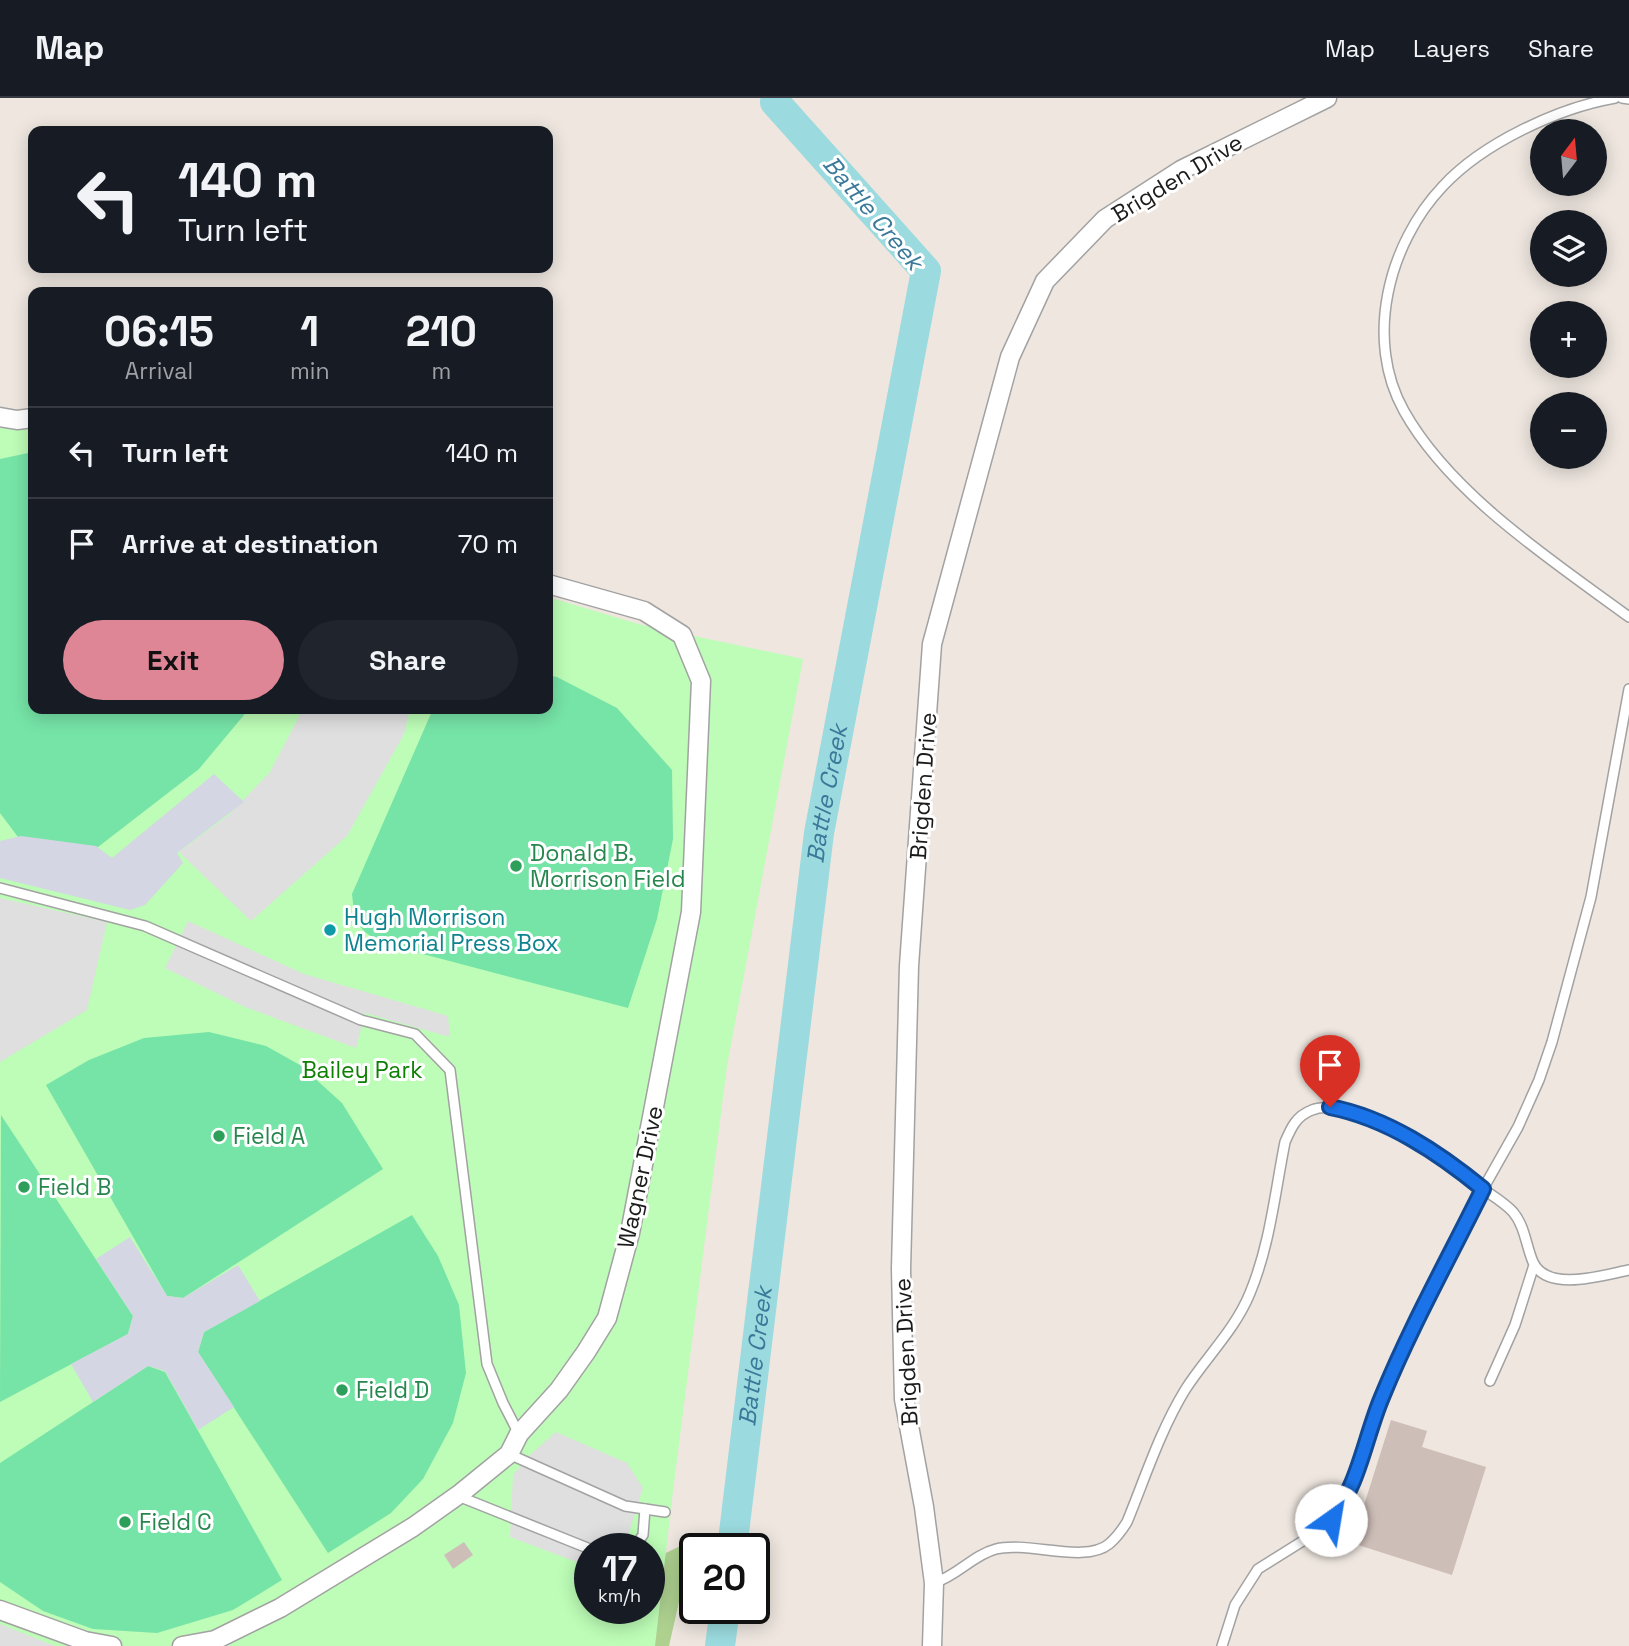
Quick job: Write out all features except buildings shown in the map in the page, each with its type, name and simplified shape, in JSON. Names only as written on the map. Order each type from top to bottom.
[{"type":"street","name":"Brigden Drive","points":[[932,1646],[934,1583],[924,1507],[904,1399],[901,1269],[909,966],[932,644],[1010,357],[1045,281],[1105,219],[1181,170],[1327,98]]},
{"type":"street","points":[[0,417],[28,419]]},
{"type":"street","name":"Wagner Drive","points":[[181,1646],[215,1640],[280,1608],[414,1527],[457,1496],[509,1454],[519,1434],[559,1390],[607,1318],[630,1233],[691,912],[701,681],[682,635],[644,611],[553,585]]},
{"type":"street","points":[[0,1610],[72,1637],[111,1646]]},
{"type":"lane","points":[[1615,98],[1587,103],[1513,135],[1474,160],[1443,186],[1422,214],[1404,248],[1386,299],[1384,337],[1386,367],[1396,395],[1422,439],[1450,473],[1488,509],[1629,617]]},
{"type":"lane","points":[[1622,98],[1629,99]]},
{"type":"lane","points":[[1222,1646],[1236,1605],[1258,1569],[1322,1529],[1338,1511],[1349,1491],[1383,1394],[1483,1189],[1518,1127],[1539,1080],[1579,948],[1591,897],[1629,690]]},
{"type":"lane","points":[[0,888],[145,926],[361,1020],[415,1034],[450,1070],[487,1364],[519,1434]]},
{"type":"lane","points":[[934,1583],[950,1577],[999,1548],[1016,1545],[1083,1552],[1108,1545],[1119,1534],[1127,1522],[1183,1394],[1233,1325],[1249,1296],[1266,1244],[1285,1142],[1299,1117],[1314,1109],[1330,1107],[1349,1110],[1449,1161],[1513,1212],[1519,1221],[1534,1265],[1541,1272],[1563,1280],[1580,1280],[1629,1270]]},
{"type":"lane","points":[[1490,1381],[1515,1325],[1534,1265]]},
{"type":"lane","points":[[509,1454],[625,1506],[665,1512]]},
{"type":"lane","points":[[457,1496],[574,1543]]},
{"type":"lane","points":[[643,1533],[645,1509]]},
{"type":"green space","name":"Bailey Park","points":[[0,425],[28,428],[28,714],[553,714],[553,598],[642,625],[803,659],[727,1066],[665,1560],[665,1533],[574,1533],[574,1624],[658,1624],[655,1646],[0,1646]]},
{"type":"green space","points":[[28,453],[28,714],[245,714],[199,769],[98,847],[18,837],[0,813],[0,459]]},
{"type":"green space","name":"Donald B. Morrison Field","points":[[553,676],[557,677],[617,708],[672,770],[673,839],[657,919],[628,1008],[385,944],[359,925],[352,894],[431,714],[553,714]]},
{"type":"green space","name":"Field A","points":[[209,1032],[266,1046],[300,1065],[342,1103],[383,1169],[183,1298],[167,1296],[46,1085],[89,1060],[144,1038]]},
{"type":"green space","name":"Field B","points":[[1,1115],[133,1316],[128,1334],[0,1402]]},
{"type":"green space","name":"Field D","points":[[412,1215],[438,1256],[459,1305],[466,1373],[453,1423],[423,1479],[391,1513],[328,1553],[198,1352],[204,1332]]},
{"type":"green space","name":"Field C","points":[[148,1366],[165,1372],[282,1580],[233,1610],[157,1633],[93,1629],[43,1611],[0,1582],[0,1463]]},
{"type":"green space","points":[[679,1547],[679,1602],[669,1646],[584,1646],[622,1624],[665,1624],[665,1553]]},
{"type":"shaded area","points":[[300,714],[409,714],[404,734],[347,836],[251,921],[179,852],[230,814],[270,772]]},
{"type":"shaded area","points":[[214,774],[244,802],[177,853],[183,863],[145,905],[130,910],[0,878],[0,841],[21,836],[96,846],[112,858]]},
{"type":"shaded area","points":[[0,898],[107,922],[87,1010],[0,1062]]},
{"type":"shaded area","points":[[188,921],[304,974],[448,1016],[450,1037],[365,1013],[356,1048],[245,1007],[165,968]]},
{"type":"shaded area","points":[[130,1237],[167,1296],[183,1298],[238,1265],[260,1301],[204,1332],[198,1352],[234,1407],[198,1430],[165,1371],[148,1366],[93,1402],[71,1364],[128,1334],[133,1316],[96,1259]]},
{"type":"shaded area","points":[[556,1432],[627,1463],[643,1488],[629,1533],[574,1533],[574,1561],[510,1537],[513,1475],[530,1455]]},
{"type":"shaded area","points":[[0,1624],[55,1646],[0,1646]]},
{"type":"waterway","name":"Battle Creek","points":[[734,1533],[819,833],[926,271],[775,102],[776,98]]},
{"type":"waterway","name":"Battle Creek","points":[[720,1646],[723,1624]]},
{"type":"place","name":"Donald B. Morrison Field","points":[[516,866]]},
{"type":"place","name":"Hugh Morrison Memorial Press Box","points":[[330,930]]},
{"type":"place","name":"Field A","points":[[219,1136]]},
{"type":"place","name":"Field B","points":[[24,1187]]},
{"type":"place","name":"Field D","points":[[342,1390]]},
{"type":"place","name":"Field C","points":[[125,1522]]},
{"type":"route","points":[[1330,1107],[1349,1110],[1420,1144],[1449,1161],[1483,1189],[1392,1373],[1373,1417],[1349,1491],[1331,1520]]}]
